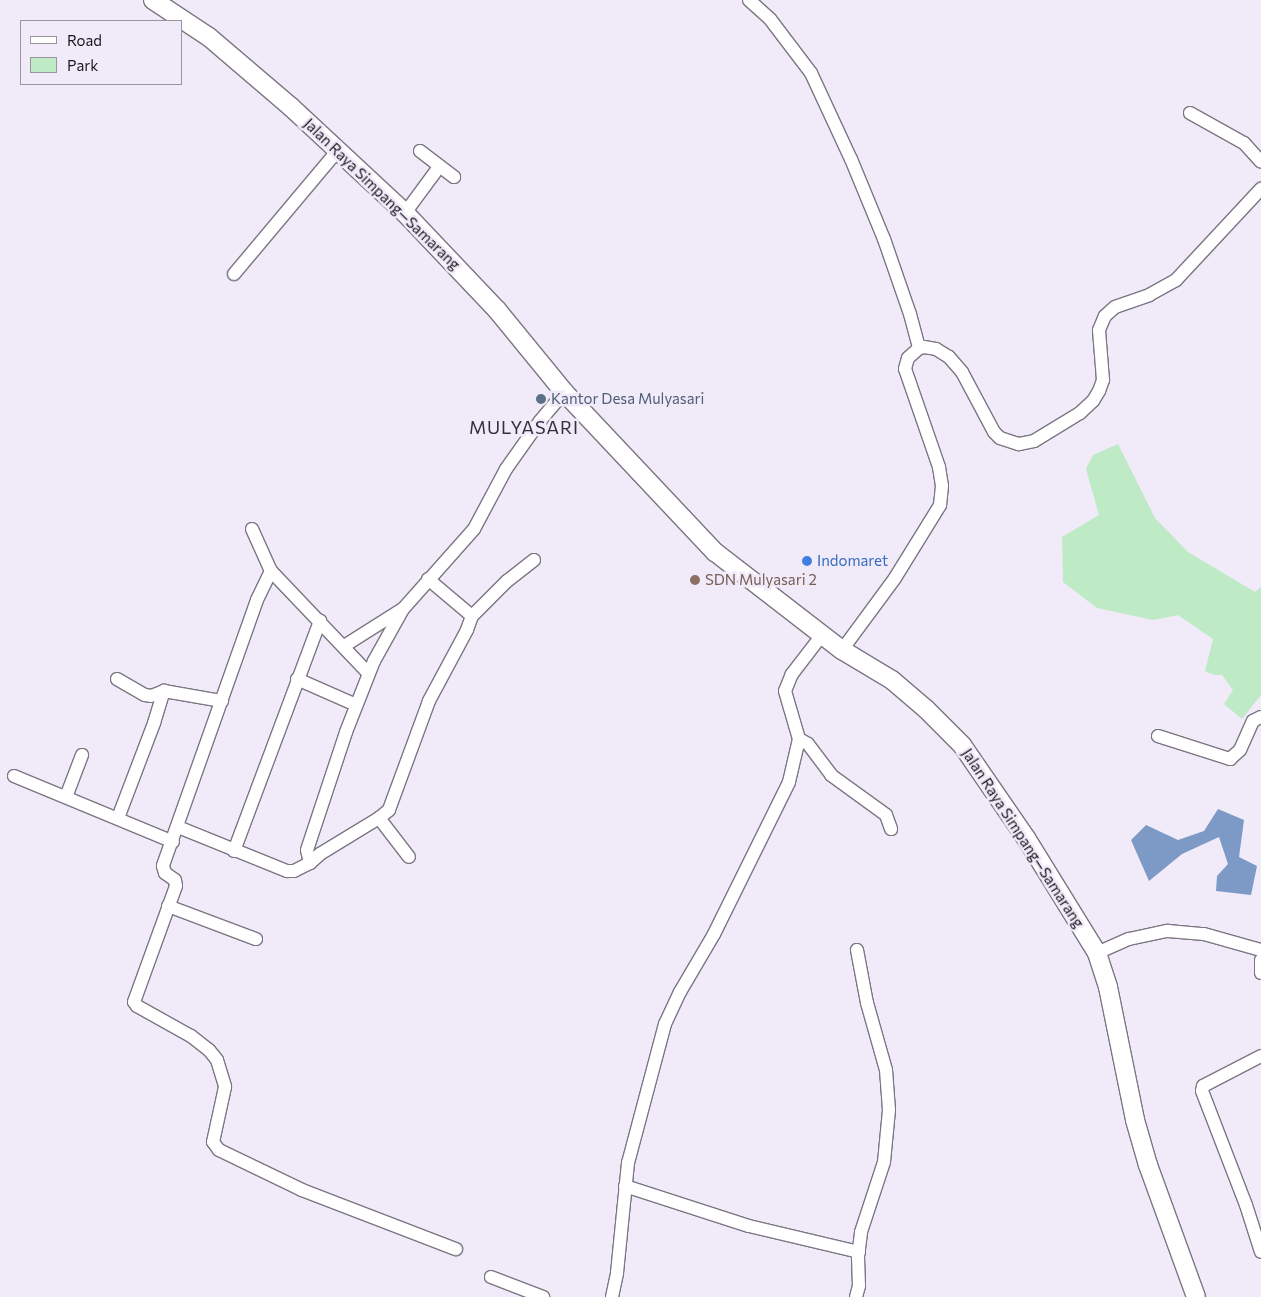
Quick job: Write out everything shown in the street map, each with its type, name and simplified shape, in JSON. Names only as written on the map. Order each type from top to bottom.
[{"type":"main road","name":"Jalan Raya Simpang—Samarang","points":[[153,0],[209,37],[338,150],[405,213],[497,310],[564,392],[715,552],[842,650],[892,680],[926,709],[962,745],[1026,838],[1097,953],[1108,987],[1138,1129],[1148,1165],[1196,1297]]},
{"type":"street","points":[[749,0],[770,19],[811,74],[847,151],[884,238],[910,314],[919,348]]},
{"type":"street","points":[[1190,113],[1244,143],[1261,162]]},
{"type":"street","points":[[234,274],[338,150]]},
{"type":"street","points":[[420,151],[454,178]]},
{"type":"street","points":[[405,213],[439,167]]},
{"type":"street","points":[[842,650],[896,578],[940,505],[942,486],[940,467],[905,369],[908,358],[919,348],[936,348],[949,357],[962,372],[994,432],[1000,438],[1019,444],[1034,440],[1080,413],[1093,401],[1099,391],[1103,380],[1099,330],[1105,316],[1115,307],[1149,295],[1176,280],[1261,190]]},
{"type":"street","points":[[310,863],[307,850],[368,673],[403,609],[428,578],[474,529],[506,469],[540,421],[564,392]]},
{"type":"street","points":[[252,529],[271,571],[368,673]]},
{"type":"street","points":[[178,827],[234,851],[287,871],[294,871],[310,863],[320,854],[379,818],[388,810],[428,701],[467,630],[472,616],[507,581],[534,560]]},
{"type":"street","points":[[271,571],[257,600],[163,866],[165,873],[175,880],[176,886],[134,1002],[137,1006],[190,1036],[209,1050],[217,1060],[225,1088],[214,1134],[215,1146],[227,1154],[302,1190],[456,1249]]},
{"type":"street","points":[[428,578],[472,616]]},
{"type":"street","points":[[344,646],[403,609]]},
{"type":"street","points":[[234,851],[320,621]]},
{"type":"street","points":[[612,1297],[617,1273],[628,1162],[664,1024],[680,992],[714,934],[789,782],[799,739],[785,691],[792,674],[822,635]]},
{"type":"street","points":[[117,680],[145,695],[151,696],[164,691],[222,701]]},
{"type":"street","points":[[297,680],[356,705]]},
{"type":"street","points":[[118,818],[164,691]]},
{"type":"street","points":[[1158,736],[1230,760],[1240,750],[1252,721],[1261,717]]},
{"type":"street","points":[[799,739],[808,744],[831,774],[886,815],[891,829]]},
{"type":"street","points":[[66,797],[82,754]]},
{"type":"street","points":[[14,776],[173,842]]},
{"type":"street","points":[[379,818],[409,857]]},
{"type":"street","points":[[168,906],[256,938]]},
{"type":"street","points":[[1097,953],[1130,939],[1168,931],[1204,934],[1261,950]]},
{"type":"street","points":[[856,1297],[859,1286],[861,1232],[884,1162],[889,1110],[886,1070],[867,1004],[857,950]]},
{"type":"street","points":[[1261,960],[1261,973]]},
{"type":"street","points":[[1261,1056],[1203,1086],[1202,1091],[1261,1252]]},
{"type":"street","points":[[625,1186],[749,1226],[859,1252]]},
{"type":"street","points":[[491,1277],[543,1297]]},
{"type":"green space","points":[[1118,444],[1155,518],[1188,552],[1255,592],[1261,587],[1261,695],[1242,719],[1224,704],[1233,690],[1222,675],[1214,675],[1205,671],[1213,639],[1178,615],[1153,620],[1097,608],[1063,582],[1062,537],[1099,515],[1086,469],[1093,455]]},
{"type":"water","points":[[1218,809],[1244,820],[1239,857],[1257,866],[1251,895],[1216,891],[1217,876],[1228,864],[1219,837],[1182,854],[1149,881],[1131,840],[1146,825],[1178,840],[1204,831]]},
{"type":"place","name":"Kantor Desa Mulyasari","points":[[541,399]]},
{"type":"place","name":"Indomaret","points":[[807,561]]},
{"type":"place","name":"SDN Mulyasari 2","points":[[695,580]]},
{"type":"district","name":"MULYASARI","points":[[524,427]]}]
